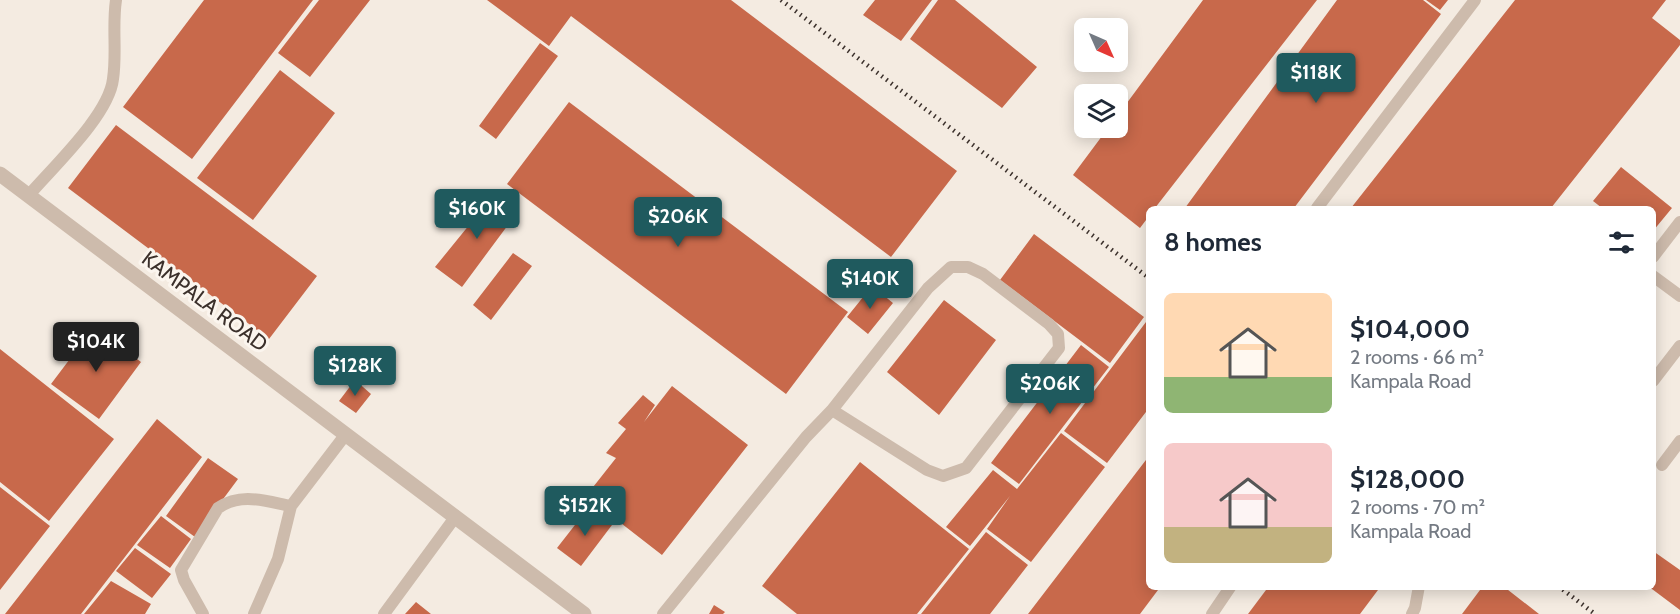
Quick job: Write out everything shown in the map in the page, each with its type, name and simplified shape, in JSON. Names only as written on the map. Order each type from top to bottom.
[{"type":"street","name":"KAMPALA ROAD","points":[[0,174],[584,614]]},
{"type":"lane","points":[[29,195],[90,125],[107,101],[113,80],[116,0]]},
{"type":"lane","points":[[1319,206],[1474,0]]},
{"type":"lane","points":[[1656,253],[1680,222]]},
{"type":"lane","points":[[663,614],[806,437],[832,410],[928,288],[951,267],[968,267],[983,274],[1049,324],[1058,334],[1059,348],[966,468],[943,476],[927,470],[832,410]]},
{"type":"lane","points":[[1656,278],[1680,296]]},
{"type":"lane","points":[[1656,377],[1680,346]]},
{"type":"lane","points":[[254,614],[278,559],[291,506],[346,434]]},
{"type":"lane","points":[[1662,465],[1680,441]]},
{"type":"lane","points":[[203,614],[181,570],[218,508],[227,501],[242,498],[291,506]]},
{"type":"lane","points":[[384,614],[456,516]]},
{"type":"lane","points":[[1212,614],[1228,590]]},
{"type":"lane","points":[[1412,614],[1418,590]]},
{"type":"building","points":[[204,0],[313,0],[192,159],[123,107]]},
{"type":"building","points":[[319,0],[370,0],[310,77],[278,53]]},
{"type":"building","points":[[487,0],[731,0],[957,171],[891,257],[571,16],[549,46]]},
{"type":"building","points":[[875,0],[932,0],[901,41],[863,15]]},
{"type":"building","points":[[938,0],[955,0],[1037,67],[1002,108],[910,39]]},
{"type":"building","points":[[1203,0],[1317,0],[1157,206],[1146,206],[1146,220],[1140,228],[1073,175],[1101,138],[1128,138],[1128,101]]},
{"type":"building","points":[[1337,0],[1423,0],[1441,14],[1296,206],[1186,206]]},
{"type":"building","points":[[1426,0],[1448,0],[1440,10]]},
{"type":"building","points":[[1515,0],[1666,0],[1652,18],[1680,40],[1680,45],[1553,206],[1353,206]]},
{"type":"building","points":[[540,43],[558,56],[496,139],[479,126]]},
{"type":"building","points":[[280,70],[335,113],[253,220],[197,178]]},
{"type":"building","points":[[569,102],[848,312],[786,394],[507,184]]},
{"type":"building","points":[[116,125],[317,276],[269,339],[68,188]]},
{"type":"building","points":[[1621,167],[1672,208],[1656,227],[1656,206],[1599,206],[1593,201]]},
{"type":"building","points":[[496,192],[519,210],[462,287],[435,267]]},
{"type":"building","points":[[1034,234],[1144,317],[1110,363],[1000,280]]},
{"type":"building","points":[[513,253],[532,266],[491,320],[473,305]]},
{"type":"building","points":[[872,286],[893,303],[868,334],[847,317]]},
{"type":"building","points":[[944,300],[996,340],[939,415],[887,372]]},
{"type":"building","points":[[1146,322],[1146,412],[1107,463],[1064,431]]},
{"type":"building","points":[[94,327],[141,362],[99,419],[51,384]]},
{"type":"building","points":[[1081,345],[1109,367],[1019,484],[991,463]]},
{"type":"building","points":[[0,349],[114,439],[49,521],[0,482]]},
{"type":"building","points":[[355,380],[371,394],[356,413],[339,401]]},
{"type":"building","points":[[672,386],[748,445],[662,555],[586,496],[616,458],[606,453],[626,429],[618,423],[643,395],[655,405],[644,422]]},
{"type":"building","points":[[157,419],[202,457],[81,614],[5,614]]},
{"type":"building","points":[[1061,433],[1105,467],[1031,562],[987,529],[1010,496],[970,546],[946,527],[993,470],[1017,489]]},
{"type":"building","points":[[208,458],[238,479],[195,537],[166,516]]},
{"type":"building","points":[[1146,460],[1146,590],[1158,590],[1140,614],[1028,614]]},
{"type":"building","points":[[860,462],[969,549],[917,614],[797,614],[762,586]]},
{"type":"building","points":[[0,487],[50,526],[0,590]]},
{"type":"building","points":[[589,507],[612,525],[581,566],[557,548]]},
{"type":"building","points":[[161,516],[191,539],[170,568],[137,545]]},
{"type":"building","points":[[986,532],[1028,565],[990,614],[921,614]]},
{"type":"building","points":[[135,548],[171,574],[152,598],[116,571]]},
{"type":"building","points":[[1656,553],[1680,570],[1680,610],[1653,590],[1656,590]]},
{"type":"building","points":[[111,581],[151,604],[145,614],[84,614]]},
{"type":"building","points":[[1266,590],[1378,590],[1360,614],[1248,614]]},
{"type":"building","points":[[1480,590],[1508,590],[1539,614],[1462,614]]},
{"type":"building","points":[[416,602],[431,614],[405,614]]},
{"type":"building","points":[[714,605],[725,612],[709,614]]},
{"type":"railway","points":[[781,0],[1146,276]]},
{"type":"railway","points":[[1563,590],[1595,614]]}]
